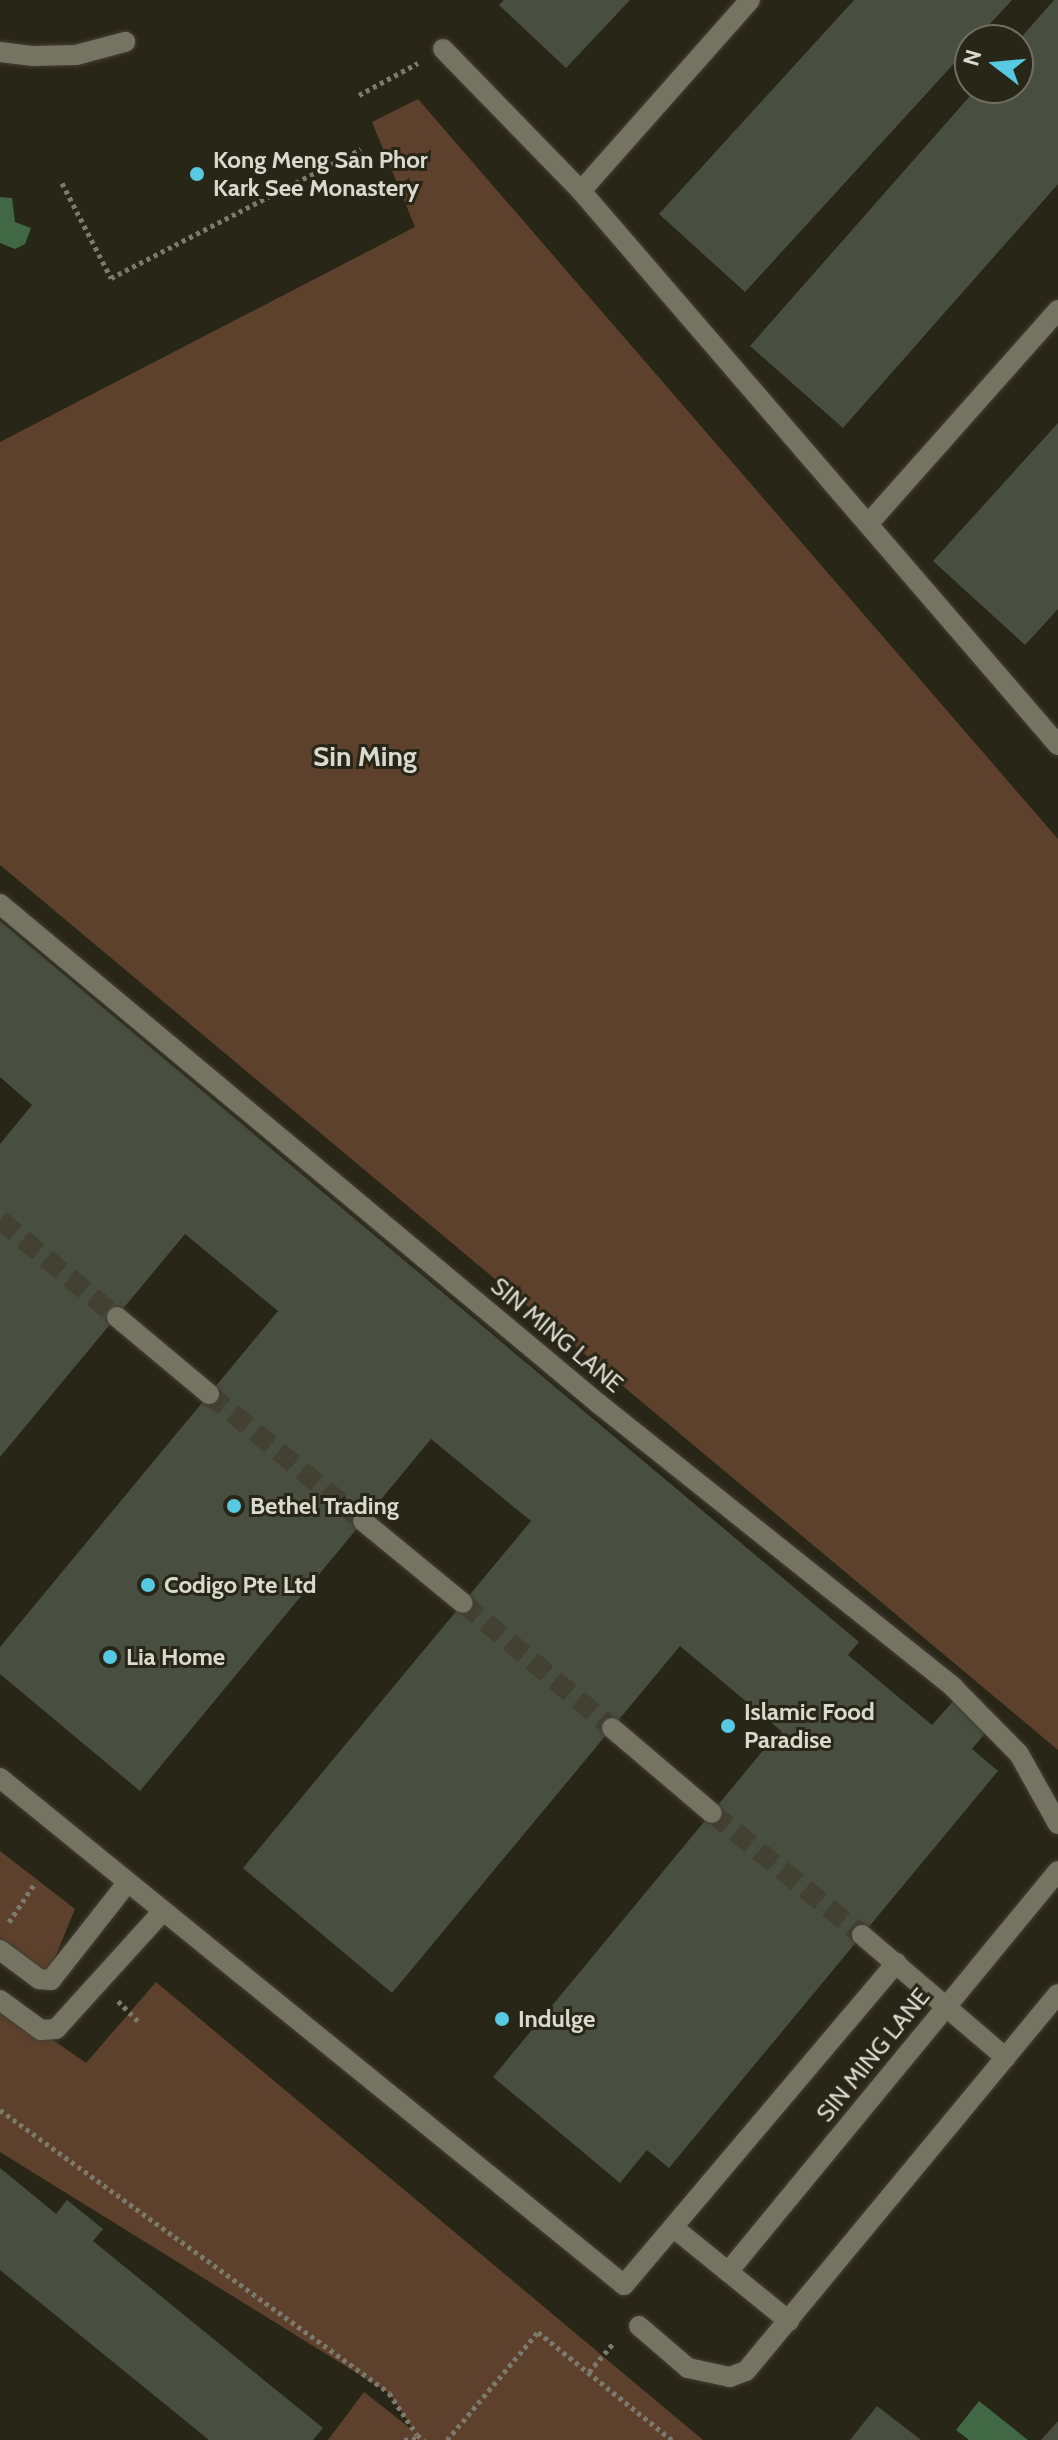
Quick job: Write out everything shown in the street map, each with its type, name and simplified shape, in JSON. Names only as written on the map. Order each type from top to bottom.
[{"type":"street","points":[[581,191],[750,0]]},
{"type":"street","points":[[0,52],[34,56],[76,55],[125,42]]},
{"type":"street","points":[[443,49],[581,191],[729,367],[869,523],[1058,745]]},
{"type":"street","points":[[869,523],[1058,310]]},
{"type":"street","name":"SIN MING LANE","points":[[0,904],[599,1404],[953,1687],[1019,1754],[1058,1824]]},
{"type":"street","points":[[117,1317],[209,1394]]},
{"type":"street","points":[[363,1521],[463,1603]]},
{"type":"street","points":[[612,1728],[712,1813]]},
{"type":"street","points":[[0,1778],[162,1912],[56,2029],[41,2030],[0,2000]]},
{"type":"street","name":"SIN MING LANE","points":[[728,2272],[1058,1871]]},
{"type":"street","points":[[0,1950],[39,1979],[51,1980],[127,1883]]},
{"type":"street","name":"SIN MING LANE","points":[[162,1912],[379,2083],[624,2285],[896,1963]]},
{"type":"street","points":[[862,1935],[1006,2058]]},
{"type":"street","points":[[639,2326],[688,2368],[730,2377],[746,2371],[1058,1994]]},
{"type":"street","points":[[674,2228],[789,2321]]},
{"type":"path","points":[[359,95],[443,49]]},
{"type":"path","points":[[62,183],[111,278],[361,149]]},
{"type":"path","points":[[14,1914],[35,1883]]},
{"type":"path","points":[[120,2003],[138,2021]]},
{"type":"path","points":[[0,2110],[389,2393],[424,2439]]},
{"type":"path","points":[[447,2440],[538,2332],[672,2440]]},
{"type":"path","points":[[589,2372],[616,2340]]},
{"type":"path","points":[[404,2440],[424,2439]]},
{"type":"shaded area","points":[[418,99],[1058,839],[1058,1750],[0,865],[0,442],[415,227],[372,122]]},
{"type":"shaded area","points":[[0,197],[12,198],[15,222],[31,228],[25,244],[15,249],[0,243]]},
{"type":"shaded area","points":[[0,1851],[75,1909],[45,1982],[0,1950]]},
{"type":"shaded area","points":[[156,1982],[703,2440],[328,2440],[364,2392],[415,2432],[389,2393],[0,2152],[0,2003],[86,2063]]},
{"type":"shaded area","points":[[979,2401],[1028,2440],[969,2440],[956,2430]]},
{"type":"building","points":[[504,0],[630,0],[566,68],[499,5]]},
{"type":"building","points":[[854,0],[1012,0],[990,24],[954,24],[954,63],[745,292],[659,214]]},
{"type":"building","points":[[1054,0],[1058,0],[1058,184],[843,428],[750,346],[963,104],[1034,104],[1033,24]]},
{"type":"building","points":[[1058,423],[1058,609],[1025,645],[933,561]]},
{"type":"building","points":[[0,921],[859,1642],[848,1655],[932,1725],[957,1697],[991,1726],[972,1749],[998,1771],[669,2168],[647,2150],[620,2183],[493,2077],[780,1730],[680,1646],[392,1993],[243,1868],[531,1521],[431,1439],[140,1791],[0,1674],[0,1647],[278,1311],[185,1234],[0,1457],[0,1144],[32,1105],[0,1077]]},
{"type":"building","points":[[0,2168],[56,2214],[67,2200],[103,2229],[93,2241],[323,2428],[313,2440],[209,2440],[0,2270]]},
{"type":"building","points":[[877,2406],[921,2440],[850,2440]]},
{"type":"building","points":[[1058,2421],[1058,2440],[1041,2440]]},
{"type":"tunnel","points":[[0,1220],[117,1317]]},
{"type":"tunnel","points":[[209,1394],[363,1521]]},
{"type":"tunnel","points":[[463,1603],[612,1728]]},
{"type":"tunnel","points":[[712,1813],[862,1935]]},
{"type":"place","name":"Kong Meng San Phor Kark See Monastery","points":[[197,174]]},
{"type":"place","name":"Bethel Trading","points":[[234,1506]]},
{"type":"place","name":"Codigo Pte Ltd","points":[[148,1585]]},
{"type":"place","name":"Lia Home","points":[[110,1657]]},
{"type":"place","name":"Islamic Food Paradise","points":[[728,1726]]},
{"type":"place","name":"Indulge","points":[[502,2019]]},
{"type":"district","name":"Sin Ming","points":[[365,756]]}]
